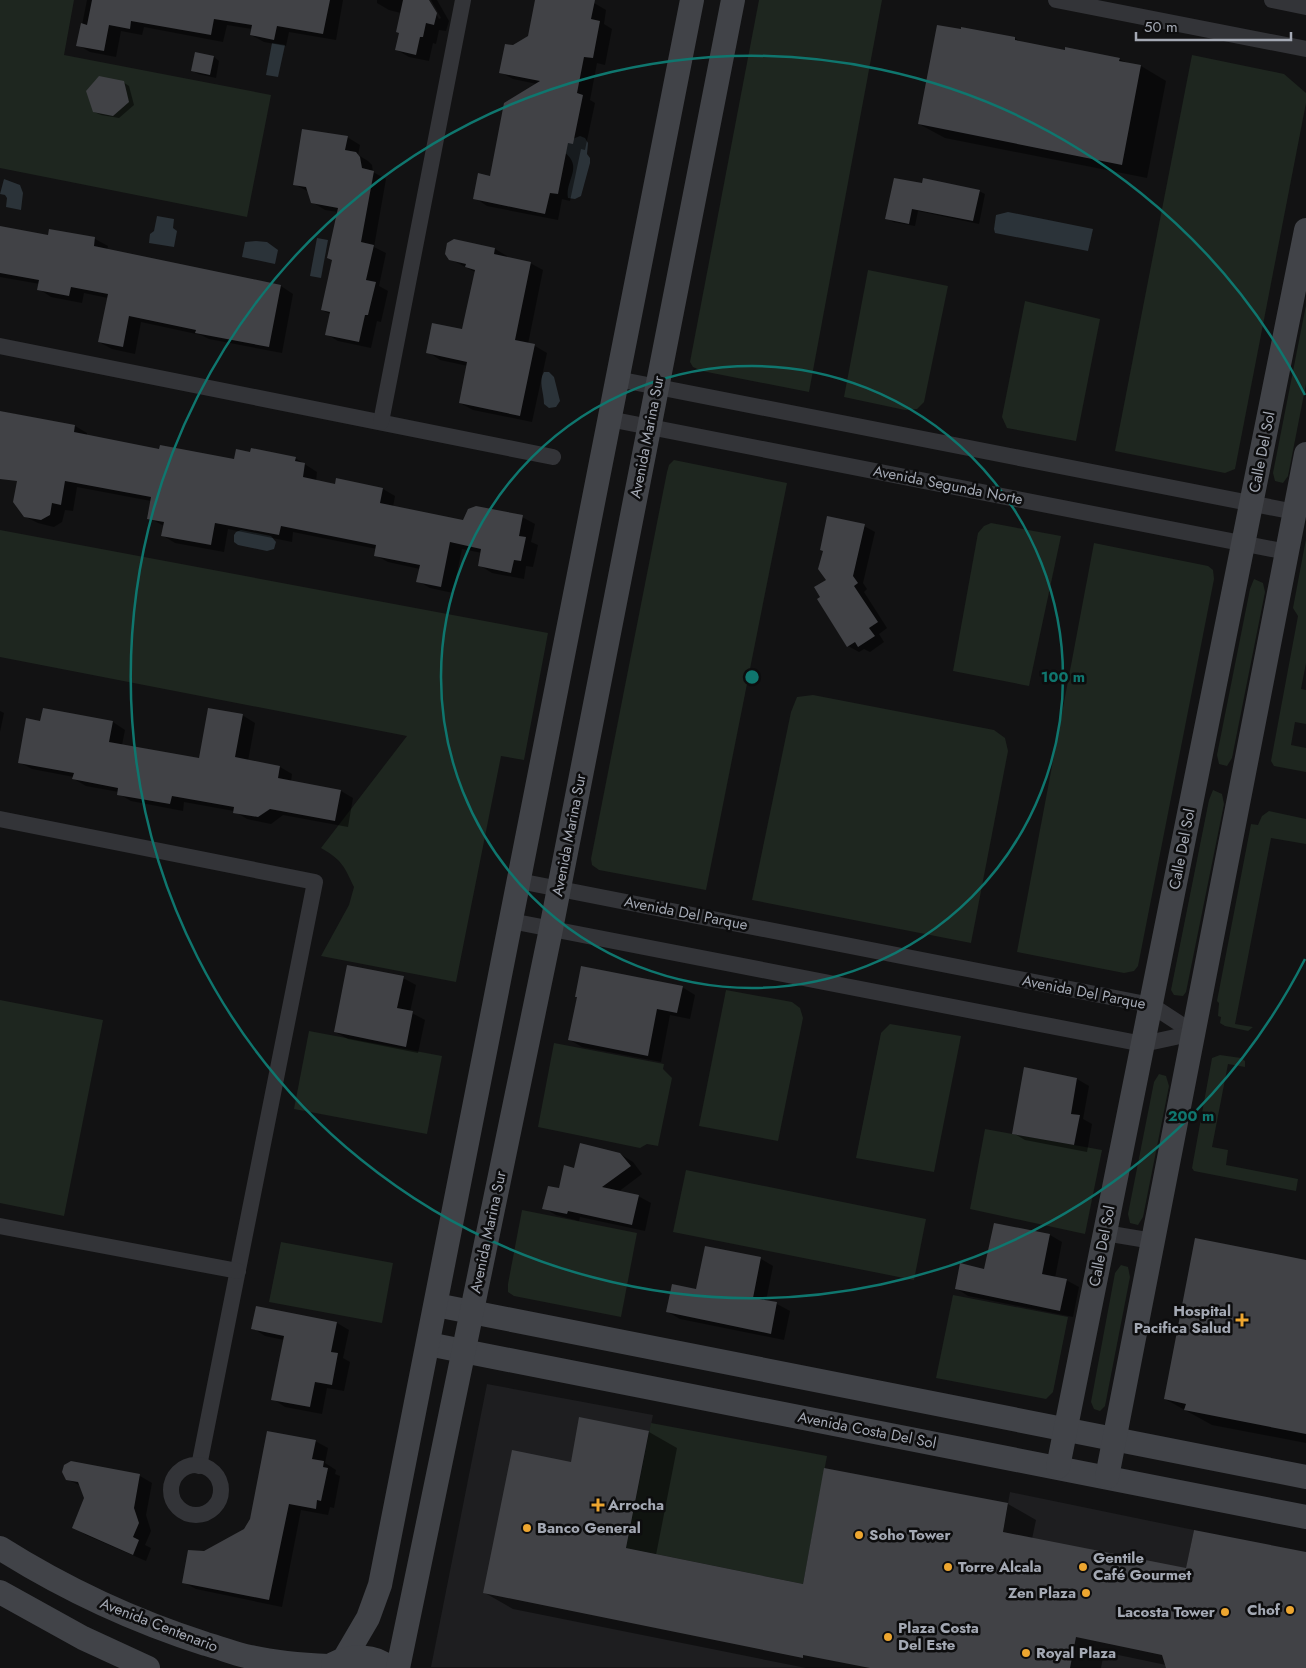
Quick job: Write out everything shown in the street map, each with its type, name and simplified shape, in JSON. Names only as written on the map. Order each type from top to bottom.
[{"type":"street","points":[[381,422],[464,0]]},
{"type":"street","points":[[333,1664],[368,1618],[380,1585],[692,0]]},
{"type":"street","name":"Avenida Marina Sur","points":[[398,1668],[551,929],[733,0]]},
{"type":"street","points":[[1056,0],[1306,49]]},
{"type":"street","points":[[1272,0],[1306,7]]},
{"type":"street","name":"Calle Del Sol","points":[[1058,1468],[1243,543],[1301,277],[1306,230]]},
{"type":"street","points":[[0,346],[553,457]]},
{"type":"street","points":[[617,379],[1295,512]]},
{"type":"street","name":"Avenida Segunda Norte","points":[[609,419],[1287,552]]},
{"type":"street","points":[[1107,1477],[1306,454]]},
{"type":"street","points":[[0,819],[315,882],[199,1466]]},
{"type":"street","name":"Avenida Del Parque","points":[[519,880],[1151,1004],[1194,1032]]},
{"type":"street","points":[[511,921],[1143,1044],[1194,1032]]},
{"type":"street","points":[[0,1226],[238,1271]]},
{"type":"street","points":[[1105,1233],[1153,1241]]},
{"type":"street","points":[[436,1305],[1306,1476]]},
{"type":"street","name":"Avenida Costa Del Sol","points":[[428,1344],[1306,1517]]},
{"type":"street","points":[[645,1387],[652,1348]]},
{"type":"street","name":"Avenida Centenario","points":[[0,1548],[30,1567],[105,1606],[175,1634],[249,1657],[294,1665],[333,1664],[358,1657],[372,1658],[390,1668]]},
{"type":"street","points":[[0,1592],[83,1638],[148,1668]]},
{"type":"shaded area","points":[[0,0],[74,0],[64,55],[271,95],[247,217],[0,168]]},
{"type":"shaded area","points":[[759,0],[882,0],[809,392],[702,371],[693,367],[690,362]]},
{"type":"shaded area","points":[[272,43],[285,45],[278,77],[266,75]]},
{"type":"shaded area","points":[[1192,55],[1284,74],[1306,93],[1306,103],[1235,469],[1225,473],[1115,451]]},
{"type":"shaded area","points":[[580,136],[585,138],[588,143],[587,154],[590,158],[590,163],[581,196],[575,199],[568,198],[573,163],[564,152],[565,142]]},
{"type":"shaded area","points":[[4,179],[20,185],[23,193],[21,210],[6,207],[7,198],[5,195],[0,194]]},
{"type":"shaded area","points":[[1008,212],[1093,229],[1088,251],[995,233],[996,215]]},
{"type":"shaded area","points":[[157,216],[174,219],[173,228],[177,231],[174,247],[149,243],[150,234],[154,231]]},
{"type":"shaded area","points":[[317,238],[328,240],[321,278],[310,276]]},
{"type":"shaded area","points":[[245,242],[267,242],[278,250],[275,264],[242,257]]},
{"type":"shaded area","points":[[868,270],[948,286],[924,402],[917,409],[905,410],[844,397]]},
{"type":"shaded area","points":[[1025,301],[1100,319],[1076,441],[1007,428],[1002,417]]},
{"type":"shaded area","points":[[1306,305],[1306,384],[1288,476],[1283,483],[1275,481],[1273,473]]},
{"type":"shaded area","points":[[544,372],[549,372],[554,377],[560,401],[556,407],[549,408],[544,404],[541,383]]},
{"type":"shaded area","points":[[674,460],[787,483],[706,890],[599,870],[592,865],[591,859],[667,472],[669,465]]},
{"type":"shaded area","points":[[991,523],[1061,536],[1029,686],[953,671],[978,533],[984,526]]},
{"type":"shaded area","points":[[0,530],[548,633],[524,760],[501,756],[456,982],[321,956],[349,905],[354,887],[342,864],[334,856],[321,848],[407,736],[0,657]]},
{"type":"shaded area","points":[[241,530],[271,536],[276,542],[274,549],[267,551],[238,545],[234,542],[234,535]]},
{"type":"shaded area","points":[[1306,539],[1306,663],[1301,689],[1306,690],[1306,724],[1295,722],[1291,745],[1306,748],[1306,772],[1274,766],[1271,761],[1298,616],[1293,608]]},
{"type":"shaded area","points":[[1094,543],[1208,566],[1213,570],[1214,579],[1138,966],[1134,971],[1124,973],[1017,952]]},
{"type":"shaded area","points":[[1254,579],[1263,583],[1265,592],[1232,758],[1227,766],[1219,764],[1217,755],[1250,589]]},
{"type":"shaded area","points":[[813,695],[994,730],[1005,738],[1008,751],[971,943],[752,900],[791,712],[797,697]]},
{"type":"shaded area","points":[[1213,790],[1222,794],[1224,804],[1186,992],[1183,996],[1174,995],[1171,990],[1209,800]]},
{"type":"shaded area","points":[[1269,811],[1306,819],[1306,844],[1271,838],[1235,1024],[1253,1027],[1248,1031],[1225,1026],[1220,1023],[1221,1017],[1218,1016],[1219,1003],[1217,1001],[1251,824],[1258,825],[1262,816]]},
{"type":"shaded area","points":[[726,990],[792,1002],[800,1008],[803,1018],[778,1141],[699,1126]]},
{"type":"shaded area","points":[[0,1000],[103,1020],[64,1216],[0,1203]]},
{"type":"shaded area","points":[[890,1024],[961,1036],[934,1172],[856,1158],[881,1033]]},
{"type":"shaded area","points":[[309,1031],[442,1056],[427,1134],[294,1109]]},
{"type":"shaded area","points":[[554,1043],[664,1064],[663,1069],[672,1078],[658,1146],[647,1144],[640,1148],[538,1127]]},
{"type":"shaded area","points":[[1220,1055],[1241,1058],[1245,1061],[1245,1067],[1228,1064],[1212,1147],[1228,1150],[1226,1165],[1298,1179],[1296,1191],[1194,1171],[1192,1168],[1212,1058]]},
{"type":"shaded area","points":[[1159,1074],[1166,1076],[1169,1086],[1143,1217],[1138,1225],[1130,1223],[1128,1214],[1154,1082]]},
{"type":"shaded area","points":[[985,1129],[1102,1150],[1085,1234],[970,1209]]},
{"type":"shaded area","points":[[686,1170],[926,1219],[914,1280],[673,1232]]},
{"type":"shaded area","points":[[522,1210],[637,1233],[621,1317],[514,1296],[508,1292]]},
{"type":"shaded area","points":[[281,1242],[393,1263],[382,1323],[269,1302]]},
{"type":"shaded area","points":[[1121,1265],[1128,1267],[1130,1277],[1105,1406],[1100,1411],[1094,1409],[1091,1402],[1115,1273]]},
{"type":"shaded area","points":[[953,1295],[1068,1317],[1053,1392],[1046,1399],[936,1378]]},
{"type":"shaded area","points":[[487,1384],[653,1415],[626,1548],[803,1584],[1003,1532],[1010,1492],[1194,1530],[1166,1668],[431,1667]]},
{"type":"shaded area","points":[[651,1423],[827,1456],[803,1584],[626,1548]]},
{"type":"building","points":[[92,0],[330,0],[323,34],[277,26],[274,40],[250,35],[252,25],[214,19],[211,35],[131,21],[130,29],[109,25],[104,51],[76,46],[81,23],[87,25]]},
{"type":"building","points":[[403,0],[429,0],[437,13],[434,25],[426,23],[423,37],[420,37],[416,55],[395,50],[399,33],[396,32]]},
{"type":"building","points":[[535,0],[595,0],[591,19],[600,21],[593,58],[584,57],[577,93],[583,95],[573,144],[568,143],[558,194],[550,193],[545,214],[473,199],[478,173],[490,176],[504,103],[540,81],[499,73],[505,44],[513,45],[528,36]]},
{"type":"building","points":[[937,25],[961,29],[961,27],[1015,37],[1015,40],[1065,50],[1065,47],[1120,58],[1119,61],[1141,65],[1122,165],[918,124]]},
{"type":"building","points":[[195,52],[214,56],[210,75],[191,71]]},
{"type":"building","points":[[99,76],[124,81],[129,102],[113,116],[93,112],[86,91]]},
{"type":"building","points":[[302,129],[348,136],[345,150],[356,152],[360,157],[362,168],[374,171],[361,242],[374,245],[366,280],[376,282],[368,315],[365,315],[359,342],[325,335],[330,312],[321,310],[332,260],[327,258],[338,208],[311,203],[306,187],[293,185]]},
{"type":"building","points":[[894,178],[922,183],[923,178],[980,190],[973,221],[912,209],[909,224],[885,219]]},
{"type":"building","points":[[0,226],[48,235],[49,229],[95,237],[94,246],[281,285],[269,347],[195,333],[196,330],[129,316],[123,347],[98,342],[108,294],[71,287],[69,296],[37,290],[39,280],[0,273]]},
{"type":"building","points":[[454,239],[495,248],[494,254],[531,262],[515,340],[535,344],[520,416],[459,403],[467,362],[426,353],[432,323],[462,329],[475,270],[465,267],[466,264],[449,260],[445,254],[447,243]]},
{"type":"building","points":[[0,411],[75,425],[74,432],[159,449],[160,445],[234,459],[236,449],[250,452],[251,448],[296,457],[295,461],[305,463],[303,477],[335,484],[336,478],[383,488],[380,503],[463,520],[468,509],[476,506],[523,515],[519,536],[526,537],[521,561],[514,560],[511,573],[478,566],[481,549],[450,542],[441,587],[416,582],[420,565],[374,556],[376,545],[281,526],[279,535],[215,523],[211,545],[161,536],[164,522],[147,519],[151,497],[65,481],[61,505],[52,503],[50,515],[41,520],[24,517],[13,502],[17,481],[0,479]]},
{"type":"building","points":[[827,516],[865,524],[853,576],[858,583],[854,586],[878,622],[869,628],[875,636],[858,647],[855,642],[847,647],[817,599],[820,597],[814,587],[826,580],[818,569],[823,551],[820,550]]},
{"type":"building","points":[[43,708],[113,721],[109,742],[199,758],[208,708],[243,714],[235,757],[280,766],[278,778],[341,790],[335,821],[270,809],[258,817],[233,813],[234,807],[172,796],[170,804],[117,795],[118,788],[72,779],[74,773],[18,763],[26,718],[40,721]]},
{"type":"building","points":[[347,965],[404,976],[397,1008],[413,1011],[406,1047],[334,1032]]},
{"type":"building","points":[[581,966],[683,986],[677,1013],[657,1009],[648,1056],[568,1040]]},
{"type":"building","points":[[1024,1067],[1077,1078],[1071,1114],[1080,1115],[1074,1145],[1012,1134]]},
{"type":"building","points":[[580,1143],[620,1153],[631,1166],[602,1187],[639,1195],[632,1225],[568,1211],[567,1214],[542,1209],[548,1186],[559,1188],[564,1165],[574,1168]]},
{"type":"building","points":[[994,1223],[1050,1234],[1042,1274],[1067,1279],[1060,1311],[955,1289],[960,1263],[984,1269]]},
{"type":"building","name":"Hospital Pacifica Salud","points":[[1195,1238],[1306,1260],[1306,1434],[1184,1410],[1186,1404],[1164,1399]]},
{"type":"building","points":[[705,1246],[761,1257],[753,1298],[777,1302],[771,1334],[666,1312],[672,1284],[696,1289]]},
{"type":"building","points":[[256,1306],[337,1322],[331,1352],[338,1353],[332,1385],[315,1382],[310,1407],[271,1400],[284,1336],[251,1329]]},
{"type":"building","points":[[579,1417],[649,1431],[626,1548],[803,1584],[824,1468],[1008,1503],[1003,1532],[1186,1568],[1194,1530],[1306,1552],[1306,1668],[1166,1668],[1162,1655],[1076,1637],[1070,1668],[870,1668],[803,1655],[803,1658],[483,1593],[512,1450],[571,1462]]},
{"type":"building","points":[[267,1431],[316,1440],[312,1459],[324,1461],[323,1467],[328,1468],[321,1501],[317,1500],[316,1509],[289,1504],[269,1600],[182,1583],[188,1550],[204,1551],[244,1529],[250,1519]]},
{"type":"building","points":[[71,1461],[140,1474],[134,1508],[139,1523],[133,1537],[139,1540],[133,1555],[72,1528],[84,1498],[78,1482],[66,1480],[62,1472],[64,1465]]},
{"type":"place","name":"Hospital Pacifica Salud","points":[[1242,1320]]},
{"type":"place","name":"Arrocha","points":[[598,1505]]},
{"type":"place","name":"Banco General","points":[[527,1528]]},
{"type":"place","name":"Soho Tower","points":[[859,1535]]},
{"type":"place","name":"Torre Alcala","points":[[948,1567]]},
{"type":"place","name":"Gentile Café Gourmet","points":[[1083,1567]]},
{"type":"place","name":"Zen Plaza","points":[[1086,1593]]},
{"type":"place","name":"Chof","points":[[1290,1610]]},
{"type":"place","name":"Lacosta Tower","points":[[1225,1612]]},
{"type":"place","name":"Plaza Costa Del Este","points":[[888,1637]]},
{"type":"place","name":"Royal Plaza","points":[[1026,1653]]}]
